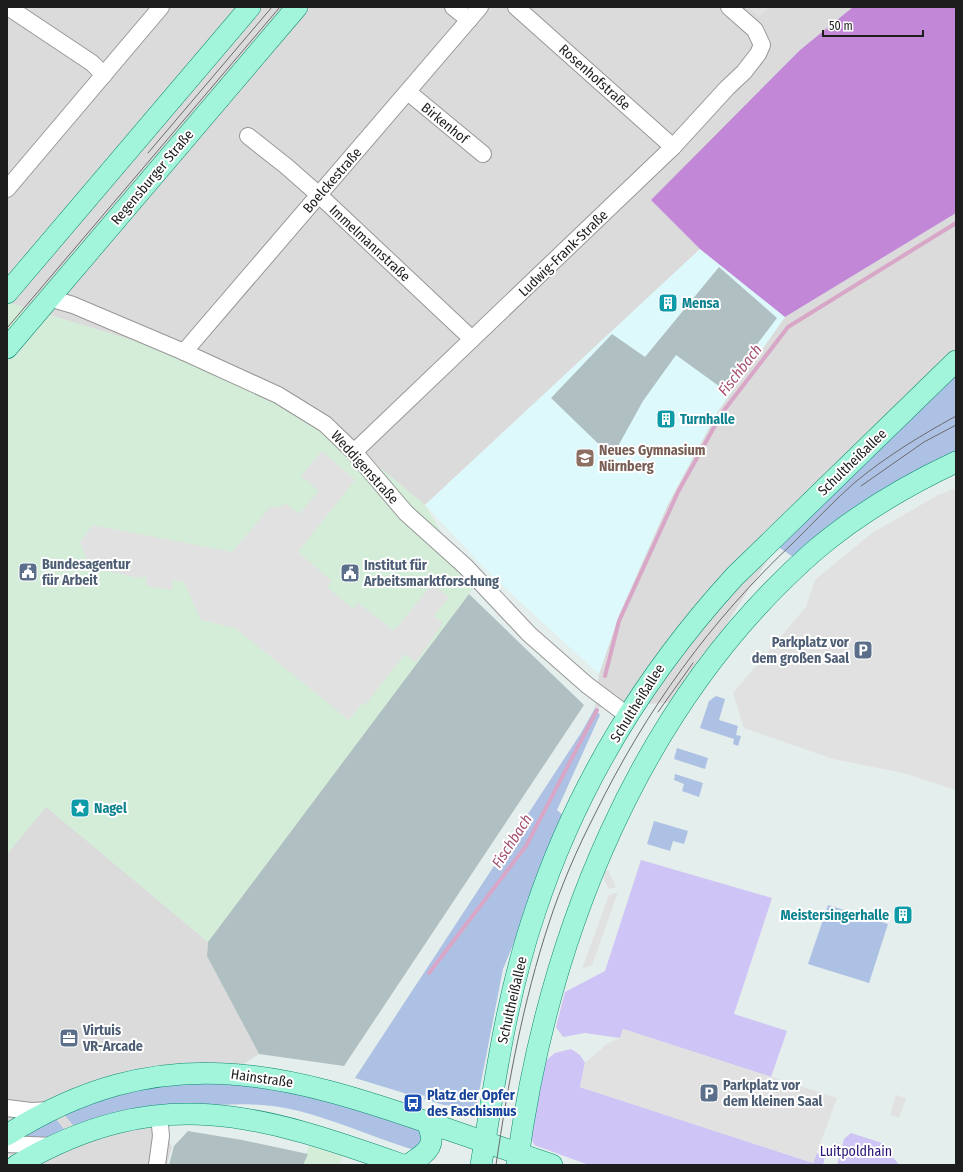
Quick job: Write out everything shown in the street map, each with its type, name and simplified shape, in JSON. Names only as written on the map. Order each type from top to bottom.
[{"type":"main road","points":[[7,293],[250,7]]},
{"type":"main road","name":"Regensburger Straße","points":[[7,348],[297,7]]},
{"type":"main road","name":"Schultheißallee","points":[[481,1165],[509,1006],[535,912],[560,848],[579,805],[627,715],[668,655],[697,618],[735,576],[956,362]]},
{"type":"main road","points":[[518,1159],[523,1122],[540,1033],[556,974],[573,922],[611,831],[639,777],[673,719],[707,669],[740,627],[780,584],[814,552],[869,510],[918,481],[956,462]]},
{"type":"main road","name":"Hainstraße","points":[[7,1135],[52,1110],[95,1092],[139,1079],[166,1075],[213,1072],[260,1076],[308,1085],[427,1122],[484,1142],[518,1159],[552,1165]]},
{"type":"main road","points":[[17,1165],[54,1146],[105,1126],[159,1115],[205,1114],[254,1120],[306,1133],[403,1165]]},
{"type":"main road","points":[[408,1165],[428,1151],[431,1144],[432,1134],[427,1122]]},
{"type":"street","points":[[8,7],[92,63],[104,75]]},
{"type":"street","points":[[7,189],[161,7]]},
{"type":"street","points":[[453,7],[469,20]]},
{"type":"street","name":"Boelckestraße","points":[[184,352],[480,7]]},
{"type":"street","name":"Rosenhofstraße","points":[[516,7],[673,147]]},
{"type":"street","name":"Ludwig-Frank-Straße","points":[[354,452],[673,147],[727,88],[744,72],[758,54],[762,45],[755,30],[729,7]]},
{"type":"street","name":"Birkenhof","points":[[408,92],[483,154]]},
{"type":"street","name":"Immelmannstraße","points":[[248,136],[286,166],[472,339]]},
{"type":"street","name":"Weddigenstraße","points":[[49,298],[73,306],[184,352],[278,395],[325,424],[354,452],[406,513],[466,567],[529,634],[587,685],[627,715]]},
{"type":"street","points":[[7,1108],[30,1111],[52,1110]]},
{"type":"street","points":[[157,1165],[161,1136],[159,1115]]},
{"type":"street","points":[[7,1144],[54,1146]]},
{"type":"shaded area","points":[[7,7],[853,7],[800,50],[652,200],[700,249],[425,505],[343,437],[164,350],[7,302]]},
{"type":"shaded area","points":[[748,7],[769,7],[760,17]]},
{"type":"shaded area","points":[[853,7],[956,7],[956,213],[785,317],[700,249],[651,200],[800,50]]},
{"type":"shaded area","points":[[956,213],[956,358],[777,546],[676,702],[595,708],[599,674],[619,615],[668,504],[718,411],[785,317]]},
{"type":"shaded area","name":"Neues Gymnasium Nürnberg","points":[[700,249],[785,317],[718,411],[668,504],[619,615],[599,674],[493,577],[425,505]]},
{"type":"shaded area","points":[[719,267],[777,318],[723,389],[676,355],[643,401],[612,457],[551,398],[612,334],[645,357]]},
{"type":"shaded area","points":[[7,302],[165,350],[292,402],[343,437],[425,505],[474,587],[208,942],[46,807],[7,854]]},
{"type":"shaded area","points":[[956,373],[956,456],[796,559],[777,546]]},
{"type":"shaded area","points":[[322,451],[355,480],[298,552],[332,581],[327,587],[353,609],[358,603],[394,631],[432,584],[449,597],[434,616],[443,623],[416,662],[405,654],[365,705],[363,703],[349,720],[235,628],[201,620],[184,582],[173,580],[172,590],[146,586],[147,577],[138,578],[90,567],[80,542],[93,525],[232,552],[271,506],[275,508],[286,504],[299,514],[319,491],[301,476]]},
{"type":"shaded area","name":"Parkplatz vor dem großen Saal","points":[[956,488],[956,790],[903,773],[833,759],[744,728],[733,693],[806,607],[815,580],[872,533],[938,495]]},
{"type":"shaded area","points":[[469,594],[584,705],[344,1066],[259,1054],[207,956],[208,942]]},
{"type":"shaded area","points":[[716,696],[725,699],[719,720],[738,726],[736,735],[741,736],[738,746],[733,744],[734,739],[700,728],[709,701]]},
{"type":"shaded area","points":[[595,708],[600,715],[557,810],[566,818],[503,969],[476,1108],[444,1105],[424,1099],[425,1096],[418,1094],[417,1097],[355,1078],[581,733]]},
{"type":"shaded area","points":[[677,748],[708,758],[705,769],[674,759]]},
{"type":"shaded area","points":[[675,774],[703,783],[699,797],[682,791],[684,784],[674,780]]},
{"type":"shaded area","points":[[46,806],[208,942],[207,956],[259,1054],[158,1118],[172,1147],[167,1165],[22,1165],[7,1153],[7,854]]},
{"type":"shaded area","points":[[654,821],[688,831],[684,844],[673,841],[670,851],[647,844]]},
{"type":"shaded area","points":[[608,870],[616,887],[609,889],[601,874]]},
{"type":"shaded area","points":[[618,892],[592,965],[582,969],[609,895]]},
{"type":"shaded area","points":[[828,905],[888,924],[869,983],[808,964]]},
{"type":"shaded area","name":"Parkplatz vor dem kleinen Saal","points":[[623,1029],[837,1098],[813,1163],[580,1087],[585,1063],[607,1044],[620,1038]]},
{"type":"shaded area","points":[[171,1083],[272,1085],[421,1128],[428,1139],[414,1150],[314,1115],[271,1106],[243,1104],[187,1108],[77,1130],[64,1114],[100,1099]]},
{"type":"shaded area","points":[[896,1095],[906,1098],[899,1118],[890,1115]]},
{"type":"shaded area","points":[[55,1118],[67,1133],[55,1138],[24,1139],[22,1135]]},
{"type":"shaded area","points":[[188,1131],[242,1140],[308,1154],[303,1165],[169,1165],[174,1146]]},
{"type":"shaded area","points":[[309,1145],[343,1156],[339,1165],[303,1165]]},
{"type":"green space","points":[[641,860],[772,898],[734,1014],[787,1031],[771,1077],[623,1029],[620,1038],[585,1033],[563,1037],[556,1027],[565,992],[605,971]]},
{"type":"green space","points":[[571,1049],[580,1055],[585,1063],[580,1087],[813,1163],[817,1153],[825,1157],[823,1165],[589,1165],[534,1145],[529,1131],[544,1062],[555,1053]]},
{"type":"green space","name":"Luitpoldhain","points":[[851,1133],[882,1143],[899,1165],[837,1165],[844,1139]]},
{"type":"waterway","name":"Fischbach","points":[[605,676],[619,621],[678,492],[722,413],[788,327],[956,223]]},
{"type":"waterway","name":"Fischbach","points":[[429,973],[526,846],[597,710]]},
{"type":"tram line","points":[[148,153],[272,7]]},
{"type":"tram line","points":[[7,328],[280,7]]},
{"type":"tram line","points":[[496,1165],[517,1043],[531,983],[549,923],[564,881],[595,814],[615,776],[658,703],[708,635],[735,603],[763,572],[838,498],[865,474],[903,447],[956,416]]},
{"type":"tram line","points":[[861,486],[924,442],[956,425]]},
{"type":"tram line","points":[[658,712],[693,663]]},
{"type":"place","name":"Mensa","points":[[668,303]]},
{"type":"place","name":"Turnhalle","points":[[666,419]]},
{"type":"place","name":"Neues Gymnasium Nürnberg","points":[[585,458]]},
{"type":"place","name":"Bundesagentur für Arbeit","points":[[28,572]]},
{"type":"place","name":"Institut für Arbeitsmarktforschung","points":[[350,573]]},
{"type":"place","name":"Parkplatz vor dem großen Saal","points":[[863,650]]},
{"type":"place","name":"Nagel","points":[[80,808]]},
{"type":"place","name":"Meistersingerhalle","points":[[903,915]]},
{"type":"place","name":"Virtuis VR-Arcade","points":[[69,1038]]},
{"type":"place","name":"Parkplatz vor dem kleinen Saal","points":[[709,1093]]},
{"type":"place","name":"Platz der Opfer des Faschismus","points":[[413,1103]]}]
